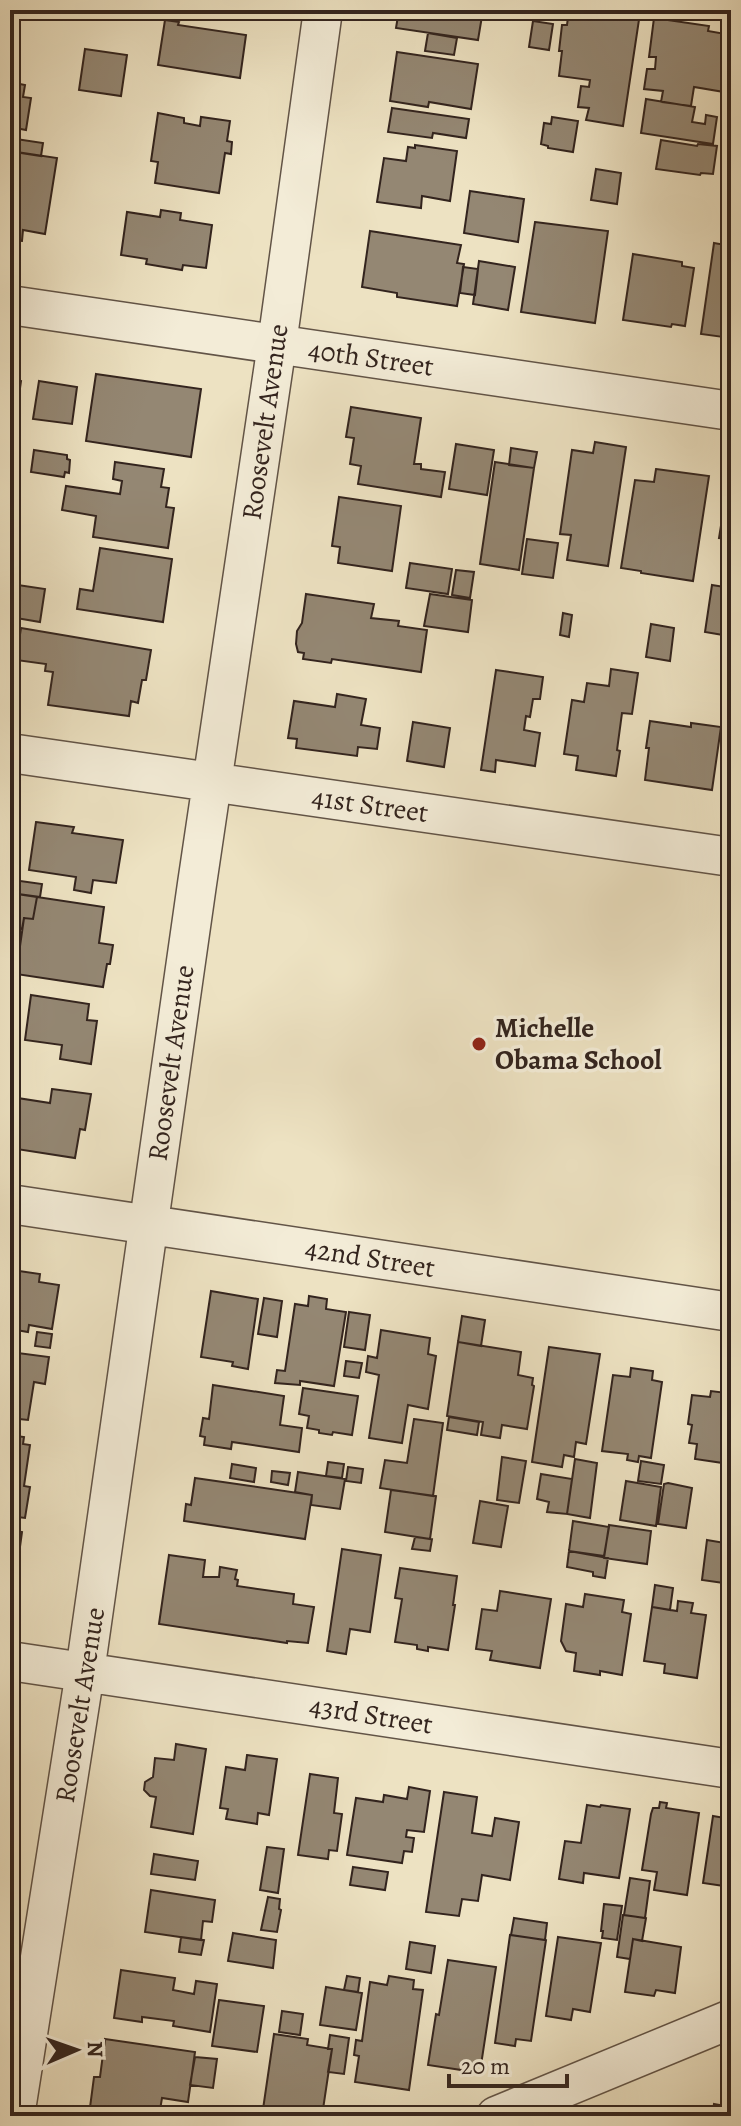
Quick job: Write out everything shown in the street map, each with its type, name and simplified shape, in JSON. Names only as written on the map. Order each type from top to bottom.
[{"type":"street","name":"Roosevelt Avenue","points":[[15,2116],[85,1672],[323,10]]},
{"type":"street","name":"40th Street","points":[[10,305],[731,411]]},
{"type":"street","name":"41st Street","points":[[10,753],[731,857]]},
{"type":"street","name":"42nd Street","points":[[10,1204],[731,1312]]},
{"type":"street","name":"43rd Street","points":[[10,1661],[731,1769]]},
{"type":"street","points":[[496,2116],[731,2019]]},
{"type":"building","points":[[10,10],[40,10],[39,19],[10,15]]},
{"type":"building","points":[[399,10],[483,10],[478,40],[396,28]]},
{"type":"building","points":[[569,10],[640,13],[623,126],[586,120],[589,108],[578,107],[581,86],[589,87],[590,80],[559,76],[562,25],[567,25]]},
{"type":"building","points":[[654,18],[709,26],[708,31],[731,35],[724,92],[694,87],[691,106],[661,102],[663,91],[644,89],[647,69],[655,69],[656,57],[649,57]]},
{"type":"building","points":[[165,20],[179,22],[178,25],[246,35],[240,78],[158,65]]},
{"type":"building","points":[[533,21],[553,24],[549,50],[529,47]]},
{"type":"building","points":[[428,33],[457,38],[454,55],[425,51]]},
{"type":"building","points":[[85,49],[127,55],[121,96],[79,90]]},
{"type":"building","points":[[397,52],[478,64],[471,109],[429,102],[428,107],[390,101]]},
{"type":"building","points":[[10,82],[25,85],[23,97],[31,98],[26,130],[10,127]]},
{"type":"building","points":[[646,99],[695,107],[692,122],[705,124],[706,115],[717,117],[713,144],[641,133]]},
{"type":"building","points":[[392,108],[469,119],[466,138],[433,133],[432,138],[388,132]]},
{"type":"building","points":[[158,113],[184,118],[184,123],[200,126],[201,117],[230,121],[227,141],[232,142],[231,154],[225,153],[219,193],[155,183],[158,162],[151,161]]},
{"type":"building","points":[[552,117],[578,121],[573,152],[541,144],[544,123],[551,124]]},
{"type":"building","points":[[16,139],[43,143],[41,156],[14,152]]},
{"type":"building","points":[[661,140],[717,146],[713,174],[656,169]]},
{"type":"building","points":[[415,145],[457,151],[450,201],[422,196],[421,208],[377,202],[384,158],[406,161],[408,147],[415,148]]},
{"type":"building","points":[[10,151],[57,158],[45,234],[23,230],[22,241],[10,240]]},
{"type":"building","points":[[596,169],[621,173],[617,204],[591,200]]},
{"type":"building","points":[[470,191],[524,199],[518,242],[464,233]]},
{"type":"building","points":[[161,210],[181,213],[180,220],[212,225],[206,268],[183,265],[182,270],[146,264],[147,259],[121,255],[127,212],[160,217]]},
{"type":"building","points":[[535,222],[608,231],[595,323],[521,312]]},
{"type":"building","points":[[370,231],[461,245],[457,263],[464,264],[457,306],[397,297],[397,293],[362,287]]},
{"type":"building","points":[[714,243],[731,246],[731,325],[725,324],[723,337],[701,334]]},
{"type":"building","points":[[633,254],[682,262],[682,266],[694,268],[685,326],[623,320]]},
{"type":"building","points":[[479,261],[515,267],[508,310],[473,304]]},
{"type":"building","points":[[463,267],[478,269],[475,295],[460,293]]},
{"type":"building","points":[[96,374],[201,389],[191,457],[86,441]]},
{"type":"building","points":[[10,379],[21,381],[10,459]]},
{"type":"building","points":[[39,381],[77,387],[72,424],[33,419]]},
{"type":"building","points":[[351,407],[421,418],[414,464],[421,464],[421,469],[445,472],[441,497],[358,484],[361,466],[350,464],[354,438],[346,437]]},
{"type":"building","points":[[595,442],[626,447],[608,566],[567,560],[571,535],[560,534],[572,450],[593,453]]},
{"type":"building","points":[[456,444],[494,450],[487,495],[449,489]]},
{"type":"building","points":[[511,448],[537,452],[534,468],[509,465]]},
{"type":"building","points":[[34,450],[67,455],[70,460],[69,473],[65,472],[64,477],[31,472]]},
{"type":"building","points":[[115,462],[164,469],[161,487],[169,488],[166,507],[174,508],[168,548],[93,537],[96,516],[62,510],[66,486],[120,494],[122,481],[113,479]]},
{"type":"building","points":[[495,462],[534,468],[519,570],[480,564]]},
{"type":"building","points":[[656,469],[709,476],[693,581],[621,568],[635,480],[654,482]]},
{"type":"building","points":[[727,488],[731,489],[731,539],[719,538]]},
{"type":"building","points":[[339,497],[401,506],[392,571],[338,563],[340,547],[332,546]]},
{"type":"building","points":[[527,539],[558,543],[553,578],[522,574]]},
{"type":"building","points":[[100,548],[172,559],[163,622],[77,609],[80,589],[93,591]]},
{"type":"building","points":[[410,563],[452,569],[448,594],[406,588]]},
{"type":"building","points":[[456,570],[474,572],[470,598],[452,595]]},
{"type":"building","points":[[11,584],[45,589],[40,622],[10,617]]},
{"type":"building","points":[[712,585],[731,588],[729,636],[705,632]]},
{"type":"building","points":[[306,594],[374,604],[371,618],[399,621],[398,626],[427,630],[421,672],[332,659],[331,663],[303,659],[304,653],[298,652],[296,644]]},
{"type":"building","points":[[430,594],[472,600],[468,632],[424,626]]},
{"type":"building","points":[[563,613],[572,615],[569,637],[560,635]]},
{"type":"building","points":[[651,624],[674,628],[670,661],[646,657]]},
{"type":"building","points":[[21,628],[151,650],[146,680],[142,680],[138,703],[131,701],[129,716],[48,705],[53,672],[45,671],[46,664],[16,660]]},
{"type":"building","points":[[611,669],[638,673],[632,714],[622,713],[616,776],[576,770],[578,756],[564,754],[572,700],[584,702],[587,683],[609,686]]},
{"type":"building","points":[[496,670],[543,677],[540,699],[533,699],[524,730],[540,733],[535,766],[496,760],[495,772],[481,770]]},
{"type":"building","points":[[337,694],[366,699],[361,725],[380,728],[377,749],[358,747],[357,756],[296,748],[297,739],[288,738],[294,701],[335,707]]},
{"type":"building","points":[[650,721],[691,727],[691,723],[721,727],[712,790],[645,780]]},
{"type":"building","points":[[413,722],[450,728],[444,767],[407,761]]},
{"type":"building","points":[[36,822],[74,827],[72,833],[123,840],[116,883],[93,880],[91,893],[74,890],[76,877],[29,870]]},
{"type":"building","points":[[13,880],[42,884],[40,897],[11,893]]},
{"type":"building","points":[[10,893],[37,897],[33,919],[24,918],[22,929],[10,927]]},
{"type":"building","points":[[37,897],[104,907],[99,943],[113,945],[103,987],[16,974],[24,918],[33,919]]},
{"type":"building","points":[[31,995],[89,1004],[87,1020],[97,1021],[91,1064],[60,1059],[62,1045],[25,1040]]},
{"type":"building","points":[[52,1089],[91,1094],[85,1130],[80,1129],[75,1158],[10,1148],[11,1097],[50,1103]]},
{"type":"building","points":[[19,1271],[40,1274],[39,1282],[59,1285],[52,1329],[29,1325],[28,1332],[10,1329],[10,1275],[18,1276]]},
{"type":"building","points":[[211,1291],[258,1299],[248,1369],[232,1366],[233,1362],[201,1357]]},
{"type":"building","points":[[309,1296],[327,1299],[326,1309],[346,1312],[334,1386],[300,1381],[300,1385],[275,1383],[277,1370],[285,1371],[295,1304],[308,1306]]},
{"type":"building","points":[[264,1298],[282,1301],[277,1337],[258,1334]]},
{"type":"building","points":[[349,1312],[370,1315],[365,1350],[344,1347]]},
{"type":"building","points":[[462,1316],[485,1320],[481,1346],[458,1342]]},
{"type":"building","points":[[381,1330],[430,1338],[428,1354],[436,1356],[428,1409],[408,1405],[402,1443],[369,1438],[379,1375],[366,1372],[368,1356],[377,1358]]},
{"type":"building","points":[[37,1332],[52,1334],[50,1348],[35,1346]]},
{"type":"building","points":[[458,1342],[521,1352],[518,1375],[533,1378],[534,1386],[527,1429],[502,1425],[500,1438],[481,1435],[483,1422],[447,1416]]},
{"type":"building","points":[[549,1347],[600,1354],[586,1444],[576,1442],[574,1457],[564,1455],[562,1467],[532,1462]]},
{"type":"building","points":[[10,1352],[49,1357],[45,1384],[34,1382],[28,1420],[10,1418]]},
{"type":"building","points":[[346,1361],[362,1363],[359,1378],[344,1376]]},
{"type":"building","points":[[631,1368],[653,1371],[652,1380],[662,1382],[651,1458],[639,1456],[638,1462],[627,1460],[628,1454],[602,1451],[613,1375],[630,1377]]},
{"type":"building","points":[[728,1380],[731,1381],[731,1450],[725,1450],[723,1463],[695,1459],[697,1444],[689,1443],[692,1425],[688,1424],[692,1395],[710,1397],[711,1391],[726,1393]]},
{"type":"building","points":[[213,1385],[284,1396],[280,1425],[302,1428],[299,1452],[232,1442],[231,1449],[204,1445],[205,1437],[200,1436],[203,1418],[209,1419]]},
{"type":"building","points":[[303,1388],[358,1396],[352,1435],[319,1433],[319,1430],[307,1428],[309,1416],[299,1414]]},
{"type":"building","points":[[449,1417],[479,1422],[477,1435],[447,1430]]},
{"type":"building","points":[[414,1419],[443,1423],[433,1496],[380,1488],[385,1460],[407,1463]]},
{"type":"building","points":[[10,1435],[24,1437],[23,1444],[30,1445],[24,1486],[30,1487],[25,1518],[10,1516]]},
{"type":"building","points":[[502,1457],[526,1461],[519,1503],[497,1500]]},
{"type":"building","points":[[575,1459],[597,1463],[590,1518],[567,1514]]},
{"type":"building","points":[[641,1461],[664,1465],[661,1484],[638,1481]]},
{"type":"building","points":[[328,1462],[344,1464],[342,1478],[326,1476]]},
{"type":"building","points":[[232,1464],[256,1468],[254,1482],[230,1478]]},
{"type":"building","points":[[348,1467],[363,1469],[361,1483],[346,1481]]},
{"type":"building","points":[[272,1471],[290,1473],[288,1485],[271,1482]]},
{"type":"building","points":[[298,1472],[345,1479],[340,1509],[311,1505],[312,1495],[295,1492]]},
{"type":"building","points":[[541,1474],[572,1479],[567,1514],[547,1512],[549,1502],[537,1499]]},
{"type":"building","points":[[195,1478],[312,1495],[305,1539],[184,1521],[186,1504],[191,1505]]},
{"type":"building","points":[[626,1481],[661,1487],[656,1526],[620,1520]]},
{"type":"building","points":[[664,1484],[692,1488],[686,1528],[658,1524]]},
{"type":"building","points":[[391,1490],[436,1496],[430,1539],[385,1532]]},
{"type":"building","points":[[480,1501],[508,1506],[501,1547],[473,1543]]},
{"type":"building","points":[[573,1521],[609,1527],[604,1556],[569,1551]]},
{"type":"building","points":[[609,1525],[651,1531],[647,1564],[604,1558]]},
{"type":"building","points":[[10,1530],[22,1532],[19,1554],[12,1553],[10,1564]]},
{"type":"building","points":[[415,1537],[432,1539],[430,1551],[412,1549]]},
{"type":"building","points":[[707,1540],[731,1544],[731,1584],[702,1580]]},
{"type":"building","points":[[342,1549],[381,1555],[370,1632],[350,1629],[346,1654],[327,1651]]},
{"type":"building","points":[[569,1551],[608,1558],[605,1578],[593,1576],[593,1572],[567,1567]]},
{"type":"building","points":[[169,1555],[205,1560],[203,1577],[219,1577],[220,1567],[237,1570],[237,1586],[294,1594],[293,1604],[314,1607],[308,1643],[287,1643],[159,1624]]},
{"type":"building","points":[[400,1568],[457,1576],[448,1650],[428,1647],[428,1651],[417,1649],[417,1645],[395,1642],[402,1599],[395,1598]]},
{"type":"building","points":[[655,1585],[673,1588],[670,1610],[652,1607]]},
{"type":"building","points":[[500,1591],[551,1599],[540,1668],[490,1660],[492,1651],[476,1649],[482,1609],[497,1611]]},
{"type":"building","points":[[585,1594],[624,1600],[622,1612],[631,1614],[622,1675],[574,1671],[576,1653],[566,1651],[561,1641],[566,1604],[583,1607]]},
{"type":"building","points":[[678,1601],[693,1603],[691,1613],[706,1615],[697,1678],[664,1673],[665,1664],[644,1661],[652,1607],[677,1611]]},
{"type":"building","points":[[176,1744],[206,1749],[193,1834],[151,1827],[156,1797],[144,1790],[145,1782],[153,1777],[155,1758],[174,1760]]},
{"type":"building","points":[[247,1755],[277,1759],[269,1815],[258,1813],[257,1824],[226,1819],[228,1809],[220,1808],[226,1767],[245,1770]]},
{"type":"building","points":[[310,1774],[338,1778],[334,1813],[342,1814],[337,1851],[329,1850],[328,1859],[298,1855]]},
{"type":"building","points":[[409,1787],[430,1791],[424,1832],[407,1830],[406,1837],[414,1838],[412,1852],[404,1851],[402,1863],[347,1855],[356,1798],[383,1802],[384,1795],[407,1799]]},
{"type":"building","points":[[444,1792],[477,1797],[472,1833],[492,1836],[495,1818],[519,1822],[510,1880],[482,1875],[478,1901],[462,1899],[459,1916],[426,1912]]},
{"type":"building","points":[[660,1802],[667,1803],[666,1808],[699,1813],[687,1895],[654,1890],[657,1872],[642,1870],[651,1814],[653,1808],[659,1808]]},
{"type":"building","points":[[587,1805],[630,1809],[619,1878],[584,1873],[583,1883],[559,1879],[565,1841],[581,1843]]},
{"type":"building","points":[[713,1816],[731,1819],[731,1887],[703,1883]]},
{"type":"building","points":[[267,1847],[284,1849],[278,1893],[260,1890]]},
{"type":"building","points":[[154,1854],[198,1861],[195,1880],[151,1874]]},
{"type":"building","points":[[353,1867],[388,1872],[385,1890],[350,1885]]},
{"type":"building","points":[[630,1878],[650,1881],[645,1918],[624,1915]]},
{"type":"building","points":[[151,1890],[215,1900],[212,1922],[203,1921],[201,1940],[145,1932]]},
{"type":"building","points":[[268,1897],[280,1899],[277,1932],[261,1930]]},
{"type":"building","points":[[604,1904],[622,1906],[617,1940],[602,1938]]},
{"type":"building","points":[[623,1915],[646,1918],[642,1941],[633,1939],[630,1959],[617,1957]]},
{"type":"building","points":[[514,1918],[547,1923],[545,1940],[511,1935]]},
{"type":"building","points":[[233,1933],[276,1940],[273,1968],[228,1961]]},
{"type":"building","points":[[510,1935],[546,1940],[531,2041],[516,2039],[515,2046],[495,2043]]},
{"type":"building","points":[[181,1937],[204,1940],[201,1955],[179,1952]]},
{"type":"building","points":[[558,1937],[601,1943],[590,2012],[573,2009],[571,2020],[546,2016]]},
{"type":"building","points":[[633,1939],[681,1947],[675,1993],[656,1990],[654,1996],[625,1992]]},
{"type":"building","points":[[410,1942],[435,1946],[431,1973],[406,1969]]},
{"type":"building","points":[[448,1960],[496,1967],[481,2065],[469,2063],[468,2071],[428,2065]]},
{"type":"building","points":[[121,1970],[175,1978],[173,1990],[194,1994],[196,1981],[217,1984],[210,2032],[173,2026],[174,2021],[142,2017],[142,2022],[114,2018]]},
{"type":"building","points":[[347,1976],[360,1978],[358,1992],[344,1990]]},
{"type":"building","points":[[389,1976],[414,1980],[413,1989],[423,1990],[409,2090],[355,2082],[359,2056],[354,2055],[356,2040],[362,2041],[370,1982],[387,1985]]},
{"type":"building","points":[[326,1987],[362,1993],[356,2030],[320,2025]]},
{"type":"building","points":[[219,2000],[264,2006],[257,2052],[212,2046]]},
{"type":"building","points":[[282,2011],[303,2014],[300,2035],[279,2032]]},
{"type":"building","points":[[274,2034],[308,2039],[307,2045],[332,2049],[322,2116],[262,2116]]},
{"type":"building","points":[[330,2035],[349,2038],[344,2074],[328,2072],[332,2049],[328,2049]]},
{"type":"building","points":[[105,2039],[195,2052],[188,2102],[162,2098],[159,2116],[89,2115],[94,2077],[100,2077]]},
{"type":"building","points":[[195,2057],[217,2059],[213,2088],[190,2085]]},
{"type":"building","points":[[714,2104],[731,2107],[731,2116],[712,2116]]},
{"type":"place","name":"Michelle Obama School","points":[[479,1044]]}]
